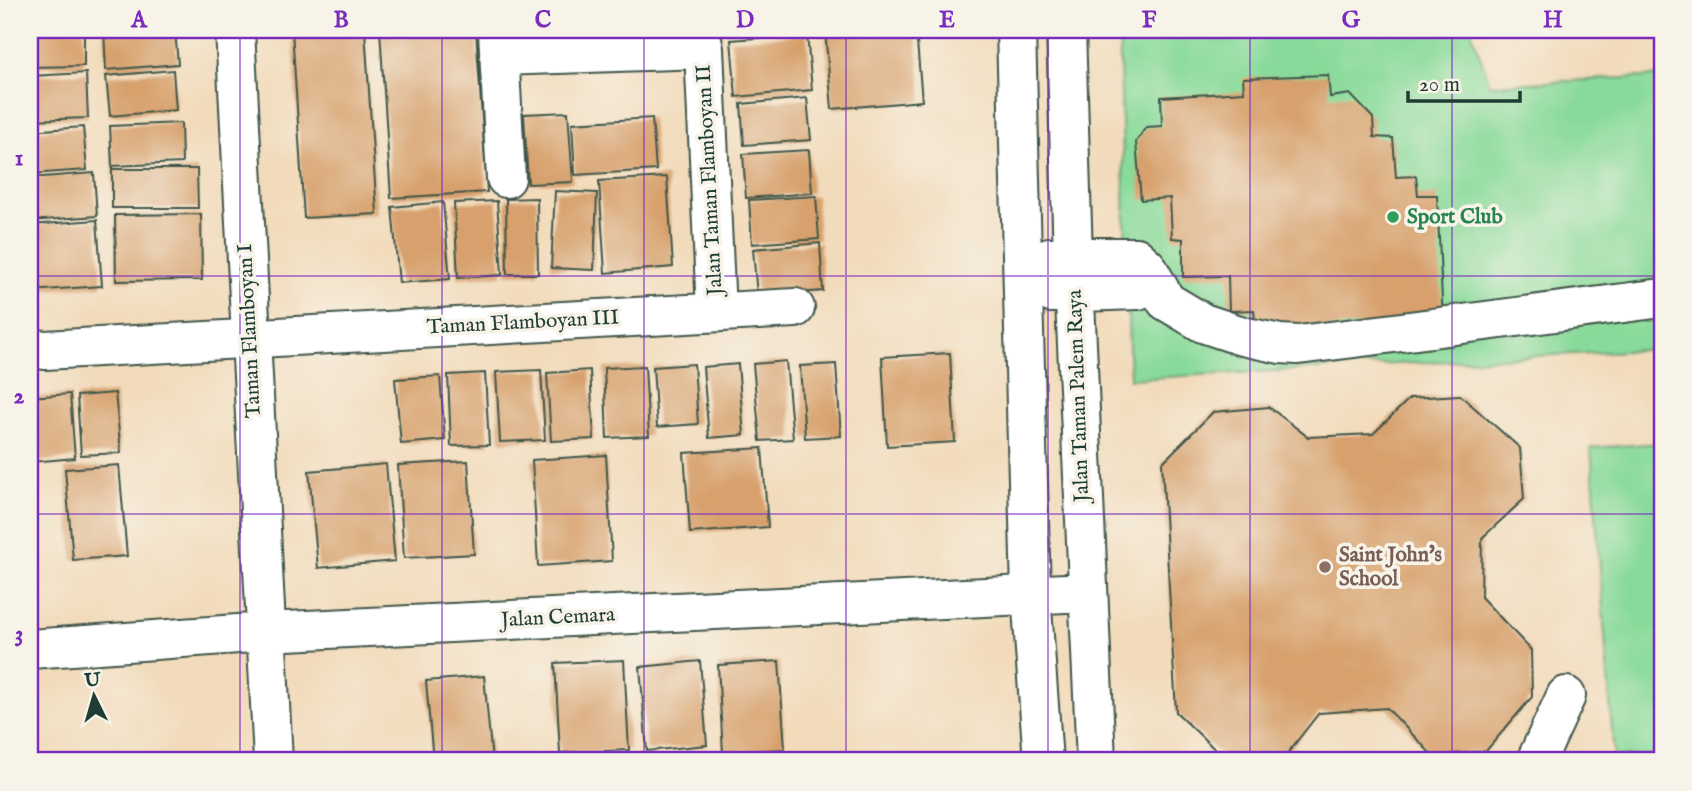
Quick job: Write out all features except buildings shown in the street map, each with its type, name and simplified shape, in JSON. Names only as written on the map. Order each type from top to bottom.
[{"type":"street","name":"Taman Flamboyan I","points":[[235,30],[273,761]]},
{"type":"street","points":[[1016,30],[1031,594],[1043,761]]},
{"type":"street","name":"Jalan Taman Palem Raya","points":[[1066,30],[1096,761]]},
{"type":"street","name":"Jalan Taman Flamboyan II","points":[[506,178],[499,43],[697,39],[716,312]]},
{"type":"street","points":[[1022,257],[1074,274]]},
{"type":"street","points":[[1023,295],[1074,274],[1136,257],[1147,267],[1166,301],[1203,323],[1242,337],[1289,344],[1662,298]]},
{"type":"street","name":"Taman Flamboyan III","points":[[30,348],[45,350],[795,308]]},
{"type":"street","name":"Jalan Cemara","points":[[30,649],[266,632],[1087,592]]},
{"type":"street","points":[[1536,761],[1566,696]]},
{"type":"green space","name":"Sport Club","points":[[1119,30],[1471,30],[1490,85],[1662,76],[1662,349],[1130,379]]},
{"type":"green space","points":[[1662,443],[1662,754],[1614,757],[1591,448]]},
{"type":"water","points":[[1171,30],[1266,30],[1267,31],[1171,37]]},
{"type":"place","name":"Sport Club","points":[[1393,217]]},
{"type":"place","name":"Saint John's School","points":[[1325,567]]}]
